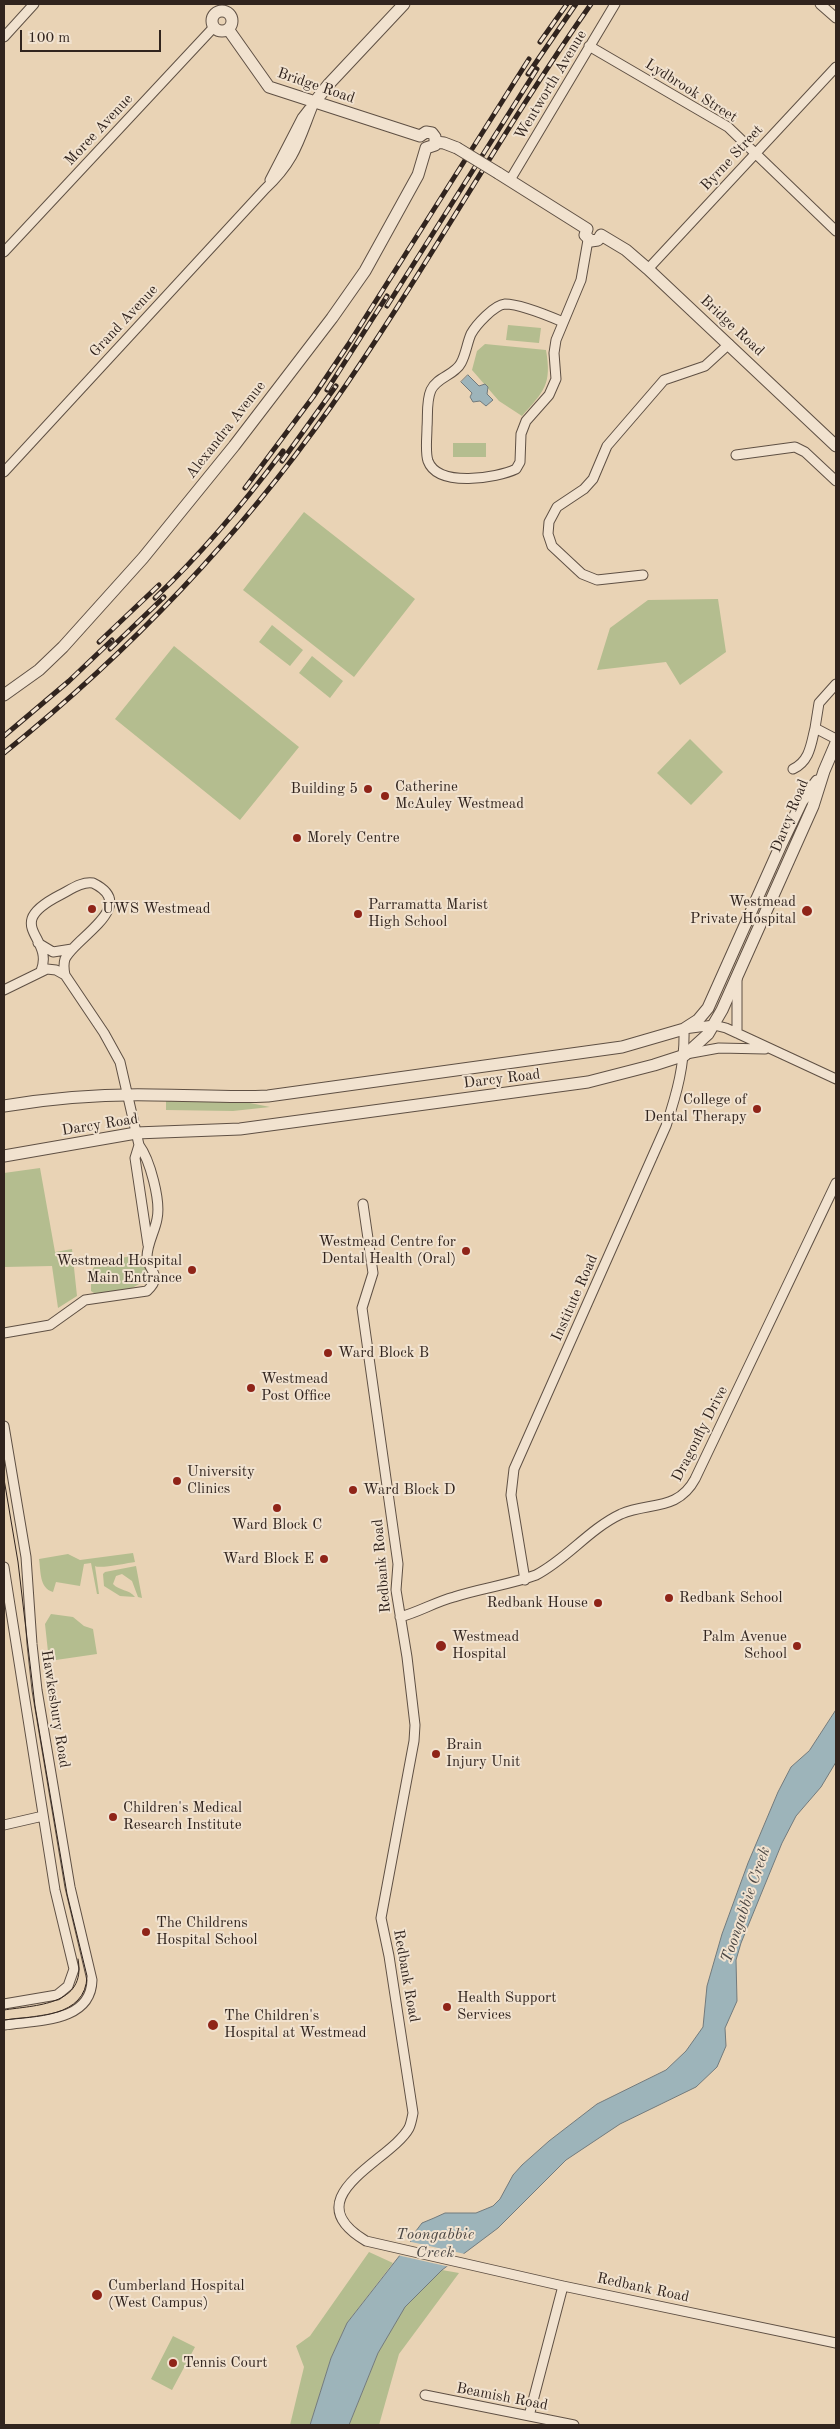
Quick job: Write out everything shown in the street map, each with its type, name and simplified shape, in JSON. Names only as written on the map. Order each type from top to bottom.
[{"type":"street","points":[[4,36],[34,4]]},
{"type":"street","points":[[314,103],[332,80],[404,4]]},
{"type":"street","name":"Wentworth Avenue","points":[[510,180],[615,4]]},
{"type":"street","points":[[820,4],[836,18]]},
{"type":"street","points":[[214,8],[226,12],[231,17],[232,24],[228,29],[220,31],[214,27],[214,8]]},
{"type":"street","name":"Moree Avenue","points":[[4,252],[214,27]]},
{"type":"street","name":"Bridge Road","points":[[228,29],[269,87],[420,136],[420,144],[431,145]]},
{"type":"street","name":"Lydbrook Street","points":[[589,46],[728,127],[836,231]]},
{"type":"street","name":"Byrne Street","points":[[648,269],[836,67]]},
{"type":"street","name":"Grand Avenue","points":[[4,472],[265,189],[284,172],[292,158],[314,103]]},
{"type":"street","points":[[431,145],[444,142],[457,148],[510,180],[588,234],[581,280],[563,322],[554,353],[556,379],[553,389],[526,421],[521,434],[520,462],[516,470],[476,479],[443,474],[432,467],[428,460],[427,441],[431,391],[439,380],[459,367],[472,333],[480,324],[497,307],[505,304],[563,322]]},
{"type":"street","name":"Alexandra Avenue","points":[[4,695],[39,670],[63,647],[143,558],[234,446],[332,318],[365,271],[418,175],[431,145]]},
{"type":"street","name":"Bridge Road","points":[[588,234],[591,226],[597,226],[601,235],[626,250],[729,344],[836,446]]},
{"type":"street","points":[[643,575],[597,580],[582,574],[552,546],[548,534],[549,522],[557,507],[584,489],[593,479],[607,446],[664,380],[705,366],[729,344]]},
{"type":"street","points":[[736,455],[795,447],[805,452],[836,481]]},
{"type":"street","points":[[792,769],[804,761],[808,755],[819,704],[836,684]]},
{"type":"street","points":[[815,728],[836,739]]},
{"type":"street","name":"Darcy Road","points":[[4,1156],[136,1133],[240,1129],[550,1088],[625,1074],[685,1054],[701,1042],[714,1025],[813,806],[824,771],[836,743]]},
{"type":"street","name":"Darcy Road","points":[[4,1106],[68,1098],[128,1095],[238,1098],[268,1096],[613,1048],[684,1030],[698,1020],[708,1008],[802,801],[824,771]]},
{"type":"street","points":[[41,971],[43,959],[30,928],[30,920],[37,908],[82,884],[93,883],[106,894],[109,900],[108,913],[72,949],[65,960],[65,975]]},
{"type":"street","points":[[744,926],[757,917],[778,883]]},
{"type":"street","points":[[37,942],[53,952],[72,949]]},
{"type":"street","points":[[4,990],[41,971],[56,970],[65,975],[113,1048],[120,1062],[139,1145],[147,1156],[158,1209],[147,1258],[155,1275],[151,1287],[147,1291],[85,1300],[50,1325],[4,1333]]},
{"type":"street","points":[[737,975],[737,1033]]},
{"type":"street","points":[[684,1030],[714,1025],[737,1033],[836,1079]]},
{"type":"street","name":"Institute Road","points":[[525,1580],[511,1495],[514,1469],[666,1126],[680,1082],[685,1054],[684,1030]]},
{"type":"street","points":[[685,1054],[719,1048],[768,1049]]},
{"type":"street","points":[[139,1145],[135,1158],[149,1248]]},
{"type":"street","name":"Dragonfly Drive","points":[[400,1617],[457,1596],[525,1580],[548,1569],[600,1527],[618,1516],[678,1499],[690,1489],[836,1183]]},
{"type":"street","name":"Redbank Road","points":[[363,1204],[373,1273],[362,1308],[398,1564],[396,1590],[415,1725],[414,1740],[381,1918],[390,1956],[413,2113],[408,2128],[397,2141],[349,2183],[341,2198],[340,2211],[353,2233],[366,2241],[563,2286],[836,2343]]},
{"type":"street","name":"Hawkesbury Road","points":[[4,1426],[5,1442],[26,1557],[37,1690],[75,1910],[91,1970],[91,1994],[82,2006],[70,2014],[4,2025]]},
{"type":"street","name":"Hawkesbury Road","points":[[4,1567],[55,1890],[74,1969],[68,1986],[57,1996],[4,2004]]},
{"type":"street","points":[[4,1824],[43,1816]]},
{"type":"street","points":[[530,2416],[563,2286]]},
{"type":"street","name":"Beamish Road","points":[[425,2395],[574,2425]]},
{"type":"green space","points":[[508,325],[541,328],[539,343],[506,340]]},
{"type":"green space","points":[[485,344],[546,350],[548,362],[547,380],[541,393],[522,416],[499,401],[472,370],[477,351]]},
{"type":"green space","points":[[453,443],[486,443],[486,457],[453,457]]},
{"type":"green space","points":[[304,512],[415,599],[354,677],[243,590]]},
{"type":"green space","points":[[718,599],[726,652],[680,685],[666,662],[597,670],[610,628],[648,600]]},
{"type":"green space","points":[[272,625],[303,650],[290,666],[259,642]]},
{"type":"green space","points":[[174,646],[299,747],[240,820],[115,719]]},
{"type":"green space","points":[[312,656],[343,681],[330,698],[299,673]]},
{"type":"green space","points":[[690,739],[723,772],[691,805],[657,773]]},
{"type":"green space","points":[[166,1100],[250,1103],[270,1107],[233,1111],[166,1110]]},
{"type":"green space","points":[[40,1168],[55,1252],[72,1249],[77,1296],[58,1308],[52,1266],[4,1267],[4,1173]]},
{"type":"green space","points":[[138,1255],[144,1259],[147,1269],[145,1277],[140,1283],[133,1288],[97,1295],[91,1291],[91,1272],[97,1262]]},
{"type":"green space","points":[[133,1553],[135,1562],[95,1566],[99,1594],[97,1594],[91,1563],[84,1564],[80,1586],[56,1582],[53,1592],[45,1587],[41,1579],[39,1559],[68,1554],[80,1560]]},
{"type":"green space","points":[[136,1566],[142,1598],[138,1597],[132,1581],[122,1574],[116,1576],[113,1584],[135,1597],[120,1596],[104,1586],[103,1574],[105,1572]]},
{"type":"green space","points":[[51,1614],[73,1617],[84,1626],[93,1629],[97,1654],[49,1661],[45,1624]]},
{"type":"green space","points":[[369,2252],[393,2263],[347,2323],[331,2358],[310,2425],[290,2425],[304,2367],[296,2346],[310,2336]]},
{"type":"green space","points":[[442,2270],[459,2273],[399,2354],[379,2425],[349,2425],[378,2353],[404,2307]]},
{"type":"green space","name":"Tennis Court","points":[[173,2336],[195,2347],[172,2390],[151,2379]]},
{"type":"water","points":[[468,375],[479,386],[485,384],[488,387],[487,394],[493,400],[486,406],[480,401],[473,402],[470,397],[472,393],[461,382]]},
{"type":"water","name":"Toongabbie Creek","points":[[836,1710],[836,1762],[821,1787],[796,1816],[782,1843],[741,1943],[736,1960],[737,2001],[725,2028],[726,2046],[717,2067],[696,2087],[620,2124],[566,2160],[498,2228],[442,2270],[405,2307],[378,2353],[349,2425],[310,2425],[331,2358],[347,2323],[411,2241],[409,2240],[422,2223],[445,2213],[476,2213],[493,2206],[500,2199],[513,2175],[549,2141],[597,2104],[666,2070],[686,2051],[703,2027],[707,1986],[722,1934],[748,1863],[778,1792],[791,1767],[809,1751]]},
{"type":"pier","points":[[407,2241],[465,2254],[465,2256],[450,2267],[397,2255]]},
{"type":"tram line","points":[[4,1479],[18,1562],[35,1706],[67,1894],[87,1976],[84,1990],[78,2000],[68,2007],[44,2015],[4,2020]]},
{"type":"tram line","points":[[4,2010],[43,2004],[67,1994],[75,1986],[79,1974],[78,1959]]},
{"type":"railway","points":[[540,42],[567,4]]},
{"type":"railway","points":[[528,74],[576,4]]},
{"type":"railway","points":[[4,753],[94,675],[179,592],[258,503],[295,456],[330,408],[397,308],[524,104],[591,4]]},
{"type":"railway","points":[[245,488],[313,397],[348,345],[529,59]]},
{"type":"railway","points":[[387,306],[537,69]]},
{"type":"railway","points":[[327,390],[387,296]]},
{"type":"railway","points":[[282,461],[336,386]]},
{"type":"railway","points":[[155,598],[222,527],[283,451]]},
{"type":"railway","points":[[99,642],[159,585]]},
{"type":"railway","points":[[110,649],[164,597]]},
{"type":"railway","points":[[4,736],[69,681],[112,640]]},
{"type":"place","name":"Building 5","points":[[368,789]]},
{"type":"place","name":"Catherine McAuley Westmead","points":[[385,796]]},
{"type":"place","name":"Morely Centre","points":[[297,838]]},
{"type":"place","name":"UWS Westmead","points":[[92,909]]},
{"type":"place","name":"Westmead Private Hospital","points":[[807,911]]},
{"type":"place","name":"Parramatta Marist High School","points":[[358,914]]},
{"type":"place","name":"College of Dental Therapy","points":[[757,1109]]},
{"type":"place","name":"Westmead Centre for Dental Health (Oral)","points":[[466,1251]]},
{"type":"place","name":"Westmead Hospital Main Entrance","points":[[192,1270]]},
{"type":"place","name":"Ward Block B","points":[[328,1353]]},
{"type":"place","name":"Westmead Post Office","points":[[251,1388]]},
{"type":"place","name":"University Clinics","points":[[177,1481]]},
{"type":"place","name":"Ward Block D","points":[[353,1490]]},
{"type":"place","name":"Ward Block C","points":[[277,1508]]},
{"type":"place","name":"Ward Block E","points":[[324,1559]]},
{"type":"place","name":"Redbank School","points":[[669,1598]]},
{"type":"place","name":"Redbank House","points":[[598,1603]]},
{"type":"place","name":"Westmead Hospital","points":[[441,1646]]},
{"type":"place","name":"Palm Avenue School","points":[[797,1646]]},
{"type":"place","name":"Brain Injury Unit","points":[[436,1754]]},
{"type":"place","name":"Children's Medical Research Institute","points":[[113,1817]]},
{"type":"place","name":"The Childrens Hospital School","points":[[146,1932]]},
{"type":"place","name":"Health Support Services","points":[[447,2007]]},
{"type":"place","name":"The Children's Hospital at Westmead","points":[[213,2025]]},
{"type":"place","name":"Cumberland Hospital (West Campus)","points":[[97,2295]]},
{"type":"place","name":"Tennis Court","points":[[173,2363]]}]
